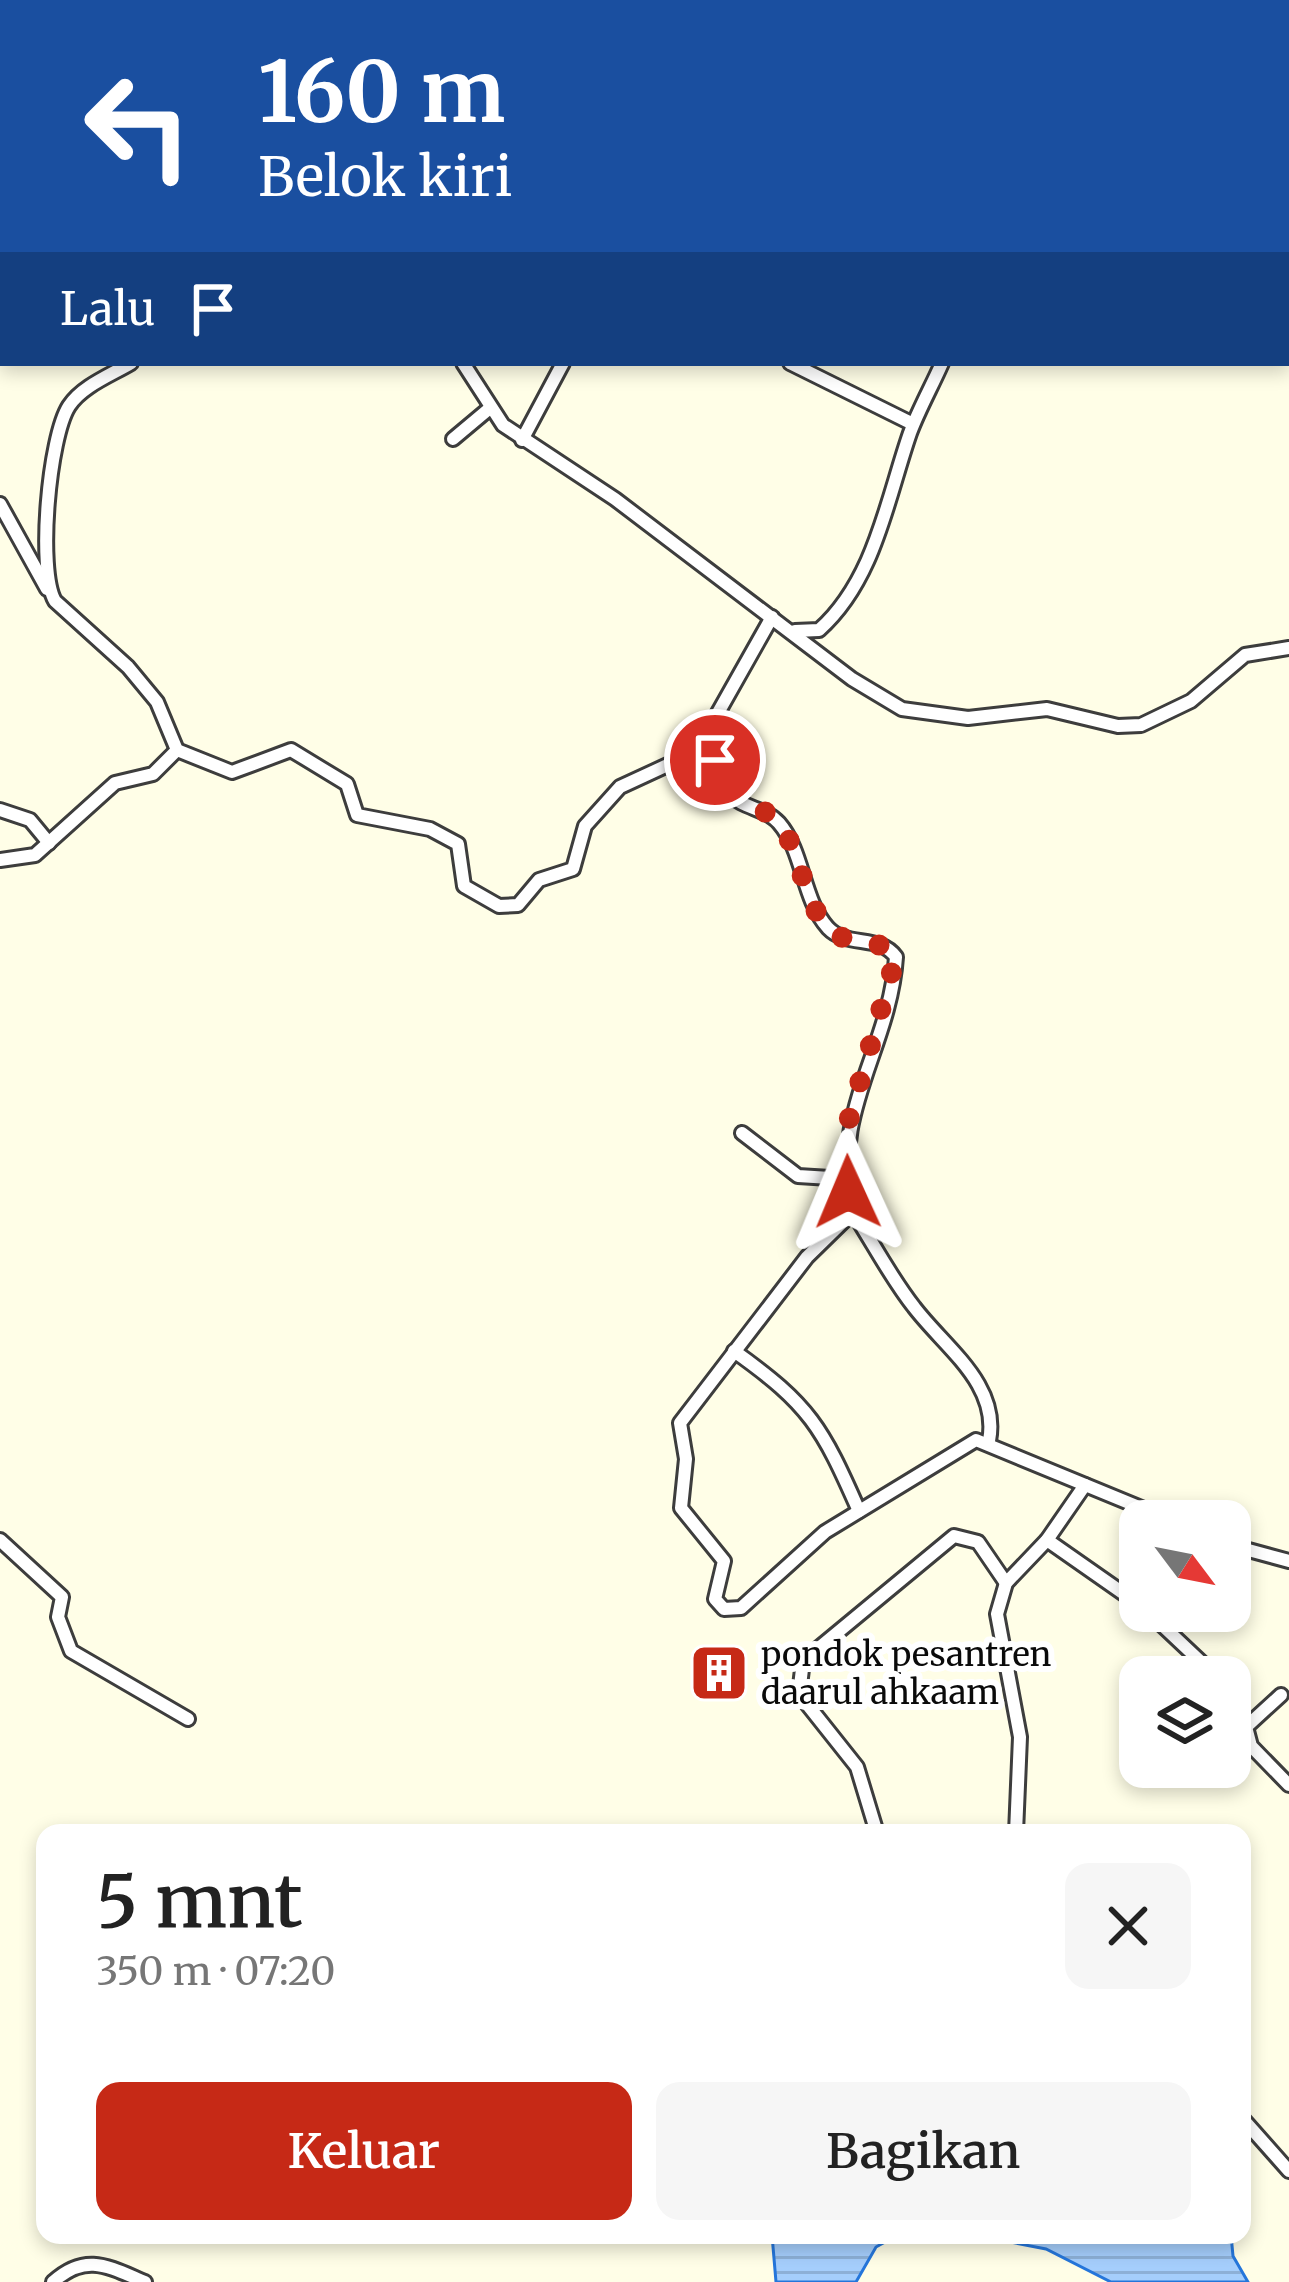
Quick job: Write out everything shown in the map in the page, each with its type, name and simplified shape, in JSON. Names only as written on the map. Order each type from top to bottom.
[{"type":"street","points":[[48,589],[44,534],[65,414],[78,396],[126,366]]},
{"type":"street","points":[[465,366],[490,408],[522,440],[615,499],[852,679],[902,709],[968,718],[1048,710],[1131,727],[1157,722],[1191,701],[1245,656],[1289,648]]},
{"type":"street","points":[[522,440],[561,366]]},
{"type":"street","points":[[796,366],[913,424]]},
{"type":"street","points":[[794,631],[819,630],[855,580],[891,502],[913,424],[941,366]]},
{"type":"street","points":[[453,439],[490,408]]},
{"type":"street","points":[[1,506],[48,589],[157,702],[177,750],[232,772],[291,749],[347,784],[357,814],[430,829],[458,844],[464,886],[499,906],[513,906],[539,880],[573,869],[586,826],[620,787],[687,756],[706,734],[772,617]]},
{"type":"street","points":[[706,734],[730,794],[772,817],[785,832],[828,928],[844,938],[886,946],[896,957],[850,1116],[846,1179],[853,1212],[911,1304],[973,1376],[989,1405],[989,1441]]},
{"type":"street","points":[[1,858],[31,856],[115,783],[153,774],[177,750]]},
{"type":"street","points":[[0,810],[30,820],[49,843]]},
{"type":"street","points":[[742,1133],[798,1176],[846,1179]]},
{"type":"street","points":[[853,1212],[807,1257],[682,1417],[686,1459],[680,1503],[724,1561],[714,1592],[719,1605],[741,1608],[802,1549],[969,1442],[989,1441],[1122,1500]]},
{"type":"street","points":[[734,1351],[804,1405],[820,1425],[859,1511]]},
{"type":"street","points":[[1016,1824],[1020,1737],[997,1614],[1006,1583],[1047,1540],[1085,1485]]},
{"type":"street","points":[[874,1824],[857,1767],[799,1694],[797,1676],[803,1661],[954,1536],[978,1542],[1006,1583]]},
{"type":"street","points":[[0,1540],[62,1597],[58,1618],[71,1652],[188,1719]]},
{"type":"street","points":[[1047,1540],[1119,1590]]},
{"type":"street","points":[[1251,1551],[1289,1561]]},
{"type":"street","points":[[1169,1632],[1194,1656]]},
{"type":"street","points":[[1251,1722],[1281,1695]]},
{"type":"street","points":[[1251,1746],[1289,1785]]},
{"type":"street","points":[[1251,2127],[1289,2171]]},
{"type":"street","points":[[53,2282],[73,2266],[91,2262],[146,2282]]},
{"type":"water","points":[[773,2244],[882,2244],[856,2282],[776,2282]]},
{"type":"water","points":[[1020,2244],[1232,2244],[1233,2256],[1248,2282],[1111,2282],[1046,2249]]},
{"type":"place","name":"pondok pesantren daarul ahkaam","points":[[719,1673]]},
{"type":"route","points":[[715,760],[735,800],[772,817],[785,832],[828,928],[844,938],[886,946],[895,953],[884,1015],[848,1123],[848,1192]]}]
